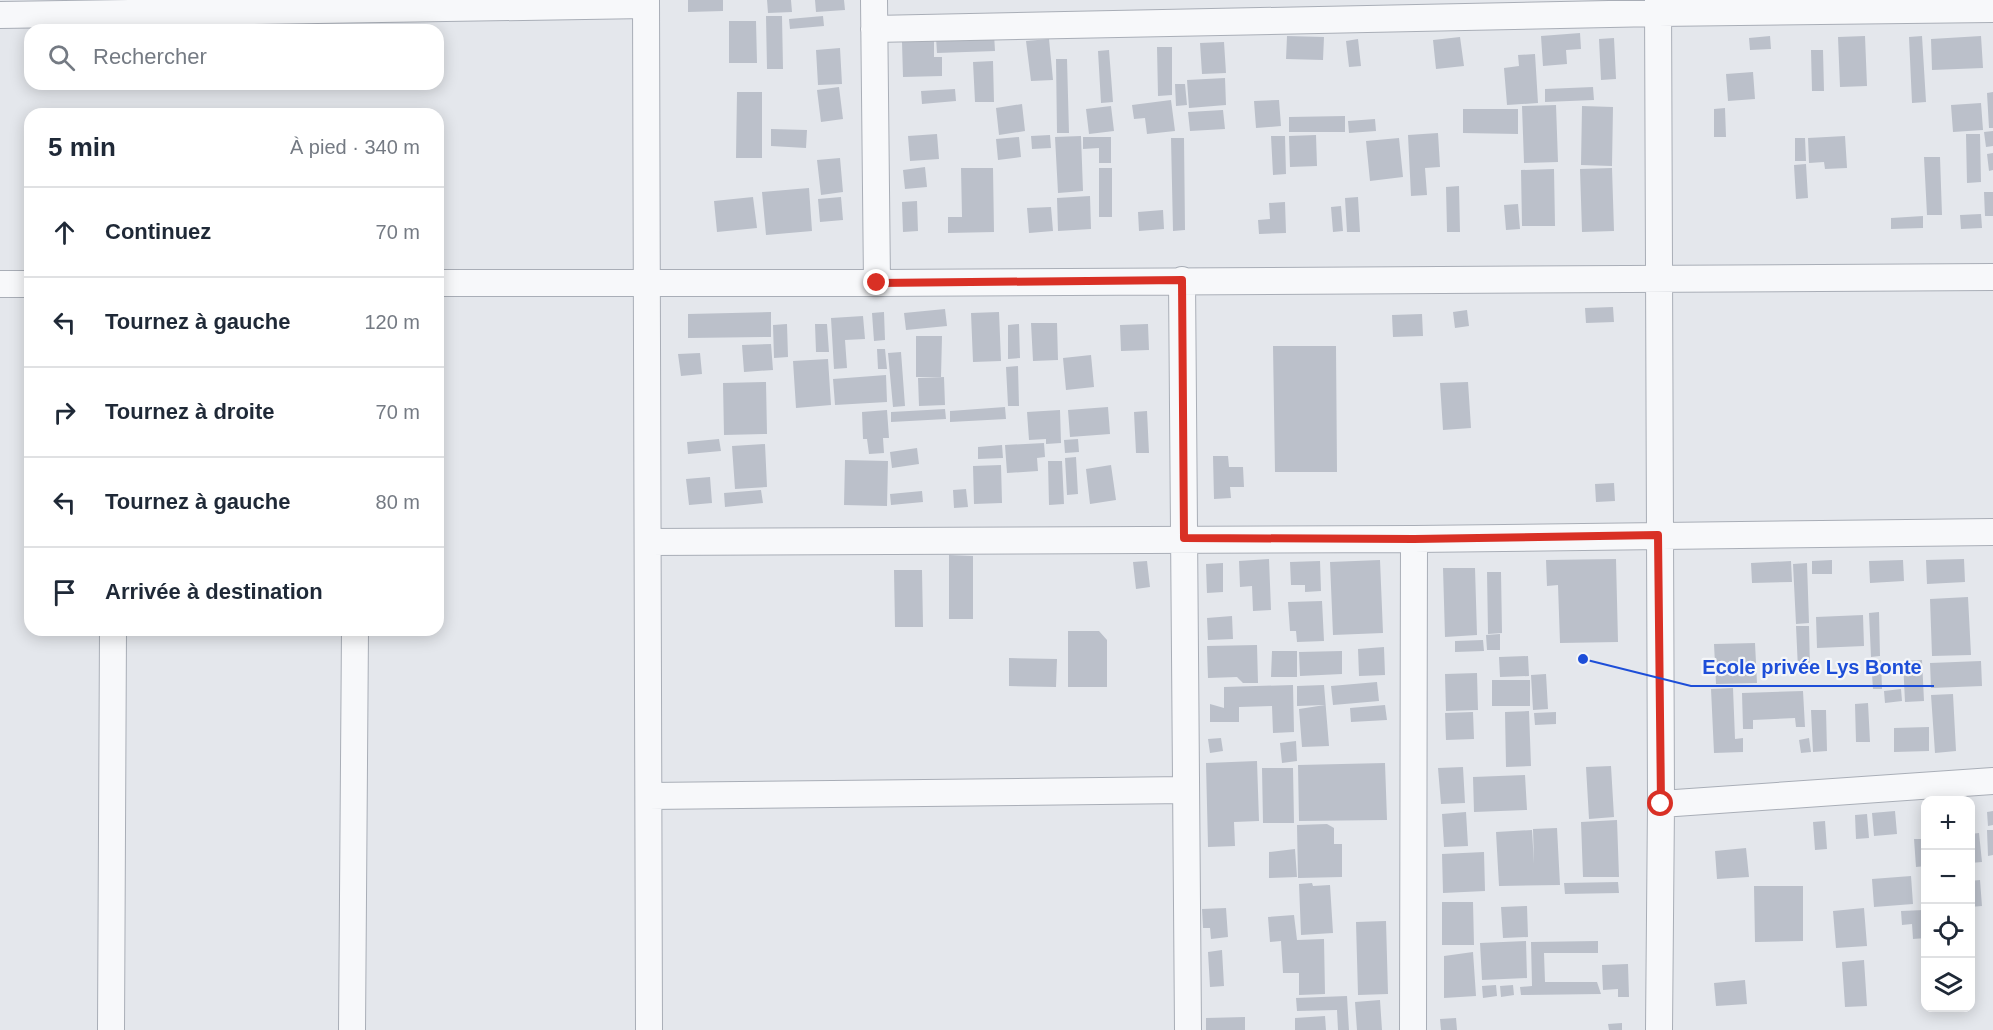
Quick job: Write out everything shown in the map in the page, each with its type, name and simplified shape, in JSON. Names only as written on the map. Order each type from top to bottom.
[{"type":"street","points":[[874,0],[877,283]]},
{"type":"street","points":[[0,15],[646,3],[649,1030]]},
{"type":"street","points":[[874,28],[1658,6],[1993,9]]},
{"type":"street","points":[[1658,6],[1658,535],[1661,804],[1659,1030]]},
{"type":"street","points":[[444,283],[1993,277]]},
{"type":"street","points":[[1182,280],[1188,1030]]},
{"type":"street","points":[[0,284],[24,284]]},
{"type":"street","points":[[648,542],[1184,538],[1414,539],[1993,532]]},
{"type":"street","points":[[1413,1030],[1414,539]]},
{"type":"street","points":[[111,1030],[113,636]]},
{"type":"street","points":[[352,1030],[355,636]]},
{"type":"street","points":[[1661,804],[1993,781]]},
{"type":"street","points":[[649,796],[1186,790]]},
{"type":"building","points":[[688,0],[723,0],[723,11],[688,12]]},
{"type":"building","points":[[767,0],[791,0],[792,12],[768,13]]},
{"type":"building","points":[[815,0],[844,0],[845,10],[816,12]]},
{"type":"building","points":[[766,16],[782,16],[783,69],[767,69]]},
{"type":"building","points":[[823,16],[824,26],[790,29],[789,19]]},
{"type":"building","points":[[729,21],[756,21],[757,63],[729,63]]},
{"type":"building","points":[[1580,33],[1581,49],[1566,50],[1567,64],[1543,66],[1541,36]]},
{"type":"building","points":[[994,34],[995,51],[937,53],[936,37]]},
{"type":"building","points":[[1287,36],[1324,37],[1323,60],[1286,59]]},
{"type":"building","points":[[1770,36],[1771,49],[1750,50],[1749,38]]},
{"type":"building","points":[[1865,36],[1867,86],[1840,87],[1838,37]]},
{"type":"building","points":[[1922,36],[1926,102],[1912,103],[1909,37]]},
{"type":"building","points":[[1981,36],[1983,68],[1932,70],[1931,39]]},
{"type":"building","points":[[1460,37],[1464,66],[1436,69],[1433,40]]},
{"type":"building","points":[[1614,38],[1616,79],[1601,80],[1599,39]]},
{"type":"building","points":[[1049,39],[1053,80],[1031,81],[1026,41]]},
{"type":"building","points":[[1358,39],[1361,66],[1349,67],[1346,41]]},
{"type":"building","points":[[934,41],[934,57],[942,57],[942,76],[903,77],[902,42]]},
{"type":"building","points":[[1224,42],[1226,73],[1202,74],[1200,43]]},
{"type":"building","points":[[1157,47],[1172,47],[1172,95],[1158,96]]},
{"type":"building","points":[[840,48],[842,84],[818,85],[816,50]]},
{"type":"building","points":[[1109,50],[1113,102],[1101,103],[1098,51]]},
{"type":"building","points":[[1811,50],[1823,50],[1824,91],[1812,91]]},
{"type":"building","points":[[1535,54],[1538,103],[1507,105],[1504,68],[1519,66],[1518,55]]},
{"type":"building","points":[[1056,59],[1067,59],[1069,133],[1057,133]]},
{"type":"building","points":[[993,61],[994,102],[975,102],[973,62]]},
{"type":"building","points":[[1753,72],[1755,99],[1728,101],[1726,74]]},
{"type":"building","points":[[1225,78],[1226,105],[1189,108],[1187,80]]},
{"type":"building","points":[[1175,84],[1185,84],[1187,105],[1176,106]]},
{"type":"building","points":[[839,87],[843,119],[821,122],[817,90]]},
{"type":"building","points":[[1593,87],[1594,100],[1545,102],[1545,89]]},
{"type":"building","points":[[955,89],[956,101],[922,104],[921,91]]},
{"type":"building","points":[[737,92],[762,92],[762,158],[736,158]]},
{"type":"building","points":[[1993,92],[1993,128],[1989,128],[1987,93]]},
{"type":"building","points":[[1171,100],[1175,131],[1147,134],[1145,118],[1134,119],[1132,105]]},
{"type":"building","points":[[1279,100],[1281,126],[1256,128],[1254,101]]},
{"type":"building","points":[[1981,103],[1983,130],[1953,132],[1951,105]]},
{"type":"building","points":[[1022,104],[1025,131],[999,135],[996,108]]},
{"type":"building","points":[[1556,105],[1558,162],[1524,163],[1522,106]]},
{"type":"building","points":[[1111,106],[1114,131],[1089,134],[1086,109]]},
{"type":"building","points":[[1582,106],[1613,107],[1612,166],[1581,165]]},
{"type":"building","points":[[1725,108],[1726,137],[1714,137],[1714,109]]},
{"type":"building","points":[[1463,109],[1518,109],[1518,134],[1463,133]]},
{"type":"building","points":[[1223,110],[1225,129],[1190,131],[1188,112]]},
{"type":"building","points":[[1345,116],[1345,132],[1289,132],[1289,117]]},
{"type":"building","points":[[1375,119],[1376,131],[1349,133],[1348,121]]},
{"type":"building","points":[[771,129],[807,130],[806,148],[771,146]]},
{"type":"building","points":[[1993,131],[1993,146],[1986,147],[1984,132]]},
{"type":"building","points":[[1438,133],[1440,167],[1425,168],[1427,195],[1411,196],[1408,135]]},
{"type":"building","points":[[937,134],[939,159],[910,161],[908,136]]},
{"type":"building","points":[[1966,134],[1980,134],[1981,182],[1967,183]]},
{"type":"building","points":[[1050,135],[1051,148],[1032,149],[1031,136]]},
{"type":"building","points":[[1316,135],[1317,166],[1290,167],[1289,136]]},
{"type":"building","points":[[1081,136],[1083,191],[1058,193],[1055,137]]},
{"type":"building","points":[[1271,136],[1285,136],[1286,174],[1273,175]]},
{"type":"building","points":[[1845,136],[1847,168],[1825,169],[1824,162],[1809,163],[1808,138]]},
{"type":"building","points":[[1019,137],[1021,157],[998,160],[996,139]]},
{"type":"building","points":[[1083,137],[1111,137],[1111,163],[1099,163],[1099,148],[1083,149]]},
{"type":"building","points":[[1171,138],[1184,138],[1185,230],[1173,231]]},
{"type":"building","points":[[1399,138],[1403,177],[1370,181],[1366,141]]},
{"type":"building","points":[[1795,138],[1805,138],[1806,161],[1795,161]]},
{"type":"building","points":[[1993,153],[1993,170],[1989,171],[1987,154]]},
{"type":"building","points":[[1924,157],[1940,157],[1942,215],[1927,215]]},
{"type":"building","points":[[840,158],[843,192],[821,195],[817,160]]},
{"type":"building","points":[[1806,164],[1808,198],[1796,199],[1794,165]]},
{"type":"building","points":[[925,167],[927,187],[905,189],[903,170]]},
{"type":"building","points":[[961,168],[993,168],[994,232],[948,233],[948,217],[962,217]]},
{"type":"building","points":[[1099,168],[1112,168],[1112,217],[1099,217]]},
{"type":"building","points":[[1612,168],[1614,231],[1582,232],[1580,169]]},
{"type":"building","points":[[1554,169],[1555,226],[1522,226],[1521,170]]},
{"type":"building","points":[[1459,186],[1460,232],[1447,232],[1446,187]]},
{"type":"building","points":[[809,188],[812,231],[766,235],[762,192]]},
{"type":"building","points":[[1984,192],[1993,192],[1993,216],[1985,216]]},
{"type":"building","points":[[1090,196],[1091,229],[1058,231],[1057,198]]},
{"type":"building","points":[[753,197],[757,228],[717,232],[714,201]]},
{"type":"building","points":[[841,197],[843,220],[820,222],[818,199]]},
{"type":"building","points":[[1358,197],[1360,232],[1347,232],[1345,198]]},
{"type":"building","points":[[917,201],[918,231],[903,232],[902,202]]},
{"type":"building","points":[[1285,202],[1286,233],[1259,234],[1258,220],[1270,219],[1269,203]]},
{"type":"building","points":[[1518,204],[1520,229],[1506,230],[1504,205]]},
{"type":"building","points":[[1341,206],[1343,231],[1333,232],[1331,207]]},
{"type":"building","points":[[1051,207],[1053,231],[1029,233],[1027,208]]},
{"type":"building","points":[[1163,210],[1164,229],[1139,231],[1138,212]]},
{"type":"building","points":[[1981,214],[1982,228],[1961,229],[1960,215]]},
{"type":"building","points":[[1923,216],[1923,228],[1891,229],[1891,218]]},
{"type":"building","points":[[1613,307],[1614,322],[1586,323],[1585,308]]},
{"type":"building","points":[[945,309],[947,326],[906,330],[904,313]]},
{"type":"building","points":[[1467,310],[1469,326],[1455,328],[1453,312]]},
{"type":"building","points":[[771,312],[771,337],[688,338],[688,314]]},
{"type":"building","points":[[884,312],[885,340],[874,341],[872,313]]},
{"type":"building","points":[[999,312],[1001,361],[973,362],[971,313]]},
{"type":"building","points":[[1422,314],[1423,336],[1393,337],[1392,315]]},
{"type":"building","points":[[863,316],[865,339],[845,340],[847,368],[834,369],[831,318]]},
{"type":"building","points":[[1031,323],[1057,323],[1058,360],[1033,361]]},
{"type":"building","points":[[787,324],[788,357],[774,358],[773,325]]},
{"type":"building","points":[[815,324],[827,324],[829,352],[816,352]]},
{"type":"building","points":[[1019,324],[1020,358],[1008,359],[1008,325]]},
{"type":"building","points":[[1148,324],[1149,350],[1121,351],[1120,325]]},
{"type":"building","points":[[916,336],[942,336],[941,377],[916,377]]},
{"type":"building","points":[[771,344],[773,370],[744,372],[742,345]]},
{"type":"building","points":[[1273,346],[1336,346],[1337,472],[1275,472]]},
{"type":"building","points":[[877,349],[885,349],[887,369],[878,369]]},
{"type":"building","points":[[901,352],[905,406],[893,407],[888,353]]},
{"type":"building","points":[[700,353],[702,374],[681,376],[678,354]]},
{"type":"building","points":[[1091,355],[1094,387],[1066,390],[1063,358]]},
{"type":"building","points":[[828,359],[831,405],[796,408],[793,361]]},
{"type":"building","points":[[1018,366],[1019,406],[1008,406],[1006,367]]},
{"type":"building","points":[[886,375],[887,402],[835,405],[833,379]]},
{"type":"building","points":[[944,377],[945,405],[919,406],[918,378]]},
{"type":"building","points":[[766,382],[767,434],[724,435],[723,383]]},
{"type":"building","points":[[1468,382],[1471,428],[1443,430],[1440,383]]},
{"type":"building","points":[[1005,407],[1006,419],[950,422],[950,411]]},
{"type":"building","points":[[1108,407],[1110,434],[1070,437],[1068,410]]},
{"type":"building","points":[[945,409],[946,419],[891,422],[891,412]]},
{"type":"building","points":[[887,410],[889,438],[883,438],[884,453],[869,454],[867,439],[863,439],[862,412]]},
{"type":"building","points":[[1060,410],[1061,443],[1046,444],[1046,439],[1029,440],[1027,412]]},
{"type":"building","points":[[1147,411],[1149,453],[1136,453],[1134,412]]},
{"type":"building","points":[[719,439],[721,451],[688,454],[687,442]]},
{"type":"building","points":[[1078,439],[1079,452],[1065,453],[1064,440]]},
{"type":"building","points":[[1044,443],[1045,457],[1037,458],[1038,471],[1007,473],[1005,445]]},
{"type":"building","points":[[765,444],[767,487],[735,489],[732,446]]},
{"type":"building","points":[[1002,445],[1003,458],[978,459],[978,447]]},
{"type":"building","points":[[917,448],[919,464],[892,468],[890,452]]},
{"type":"building","points":[[1213,456],[1228,456],[1229,467],[1243,467],[1244,487],[1230,487],[1231,498],[1214,499]]},
{"type":"building","points":[[1076,457],[1078,494],[1067,495],[1065,458]]},
{"type":"building","points":[[845,460],[888,461],[887,506],[844,505]]},
{"type":"building","points":[[1048,461],[1062,461],[1064,504],[1049,505]]},
{"type":"building","points":[[1001,465],[1002,503],[974,504],[973,466]]},
{"type":"building","points":[[1111,465],[1116,500],[1090,504],[1086,469]]},
{"type":"building","points":[[710,477],[712,503],[689,505],[686,479]]},
{"type":"building","points":[[1614,483],[1615,501],[1596,502],[1595,484]]},
{"type":"building","points":[[966,489],[968,507],[954,508],[953,490]]},
{"type":"building","points":[[761,490],[763,503],[725,507],[724,493]]},
{"type":"building","points":[[922,491],[923,502],[891,505],[890,494]]},
{"type":"building","points":[[949,555],[973,556],[973,619],[949,619]]},
{"type":"building","points":[[1269,559],[1271,610],[1253,611],[1252,586],[1240,587],[1239,561]]},
{"type":"building","points":[[1616,559],[1618,642],[1560,643],[1558,585],[1547,586],[1546,560]]},
{"type":"building","points":[[1964,559],[1965,582],[1927,584],[1926,560]]},
{"type":"building","points":[[1380,560],[1383,633],[1333,635],[1330,562]]},
{"type":"building","points":[[1832,560],[1832,574],[1812,574],[1812,561]]},
{"type":"building","points":[[1903,560],[1904,581],[1870,583],[1869,561]]},
{"type":"building","points":[[1147,561],[1150,587],[1136,589],[1133,562]]},
{"type":"building","points":[[1320,561],[1321,591],[1305,592],[1305,585],[1291,585],[1290,562]]},
{"type":"building","points":[[1791,561],[1792,582],[1752,583],[1751,563]]},
{"type":"building","points":[[1223,563],[1223,592],[1207,593],[1206,564]]},
{"type":"building","points":[[1807,563],[1809,623],[1796,624],[1793,564]]},
{"type":"building","points":[[1443,568],[1475,568],[1477,635],[1445,637]]},
{"type":"building","points":[[894,570],[922,570],[923,627],[895,627]]},
{"type":"building","points":[[1487,572],[1501,572],[1502,633],[1488,634]]},
{"type":"building","points":[[1968,597],[1971,655],[1932,656],[1930,599]]},
{"type":"building","points":[[1322,601],[1324,641],[1297,642],[1296,631],[1290,631],[1288,602]]},
{"type":"building","points":[[1879,612],[1880,656],[1871,657],[1869,613]]},
{"type":"building","points":[[1863,615],[1864,646],[1817,648],[1816,617]]},
{"type":"building","points":[[1232,616],[1233,639],[1208,640],[1207,618]]},
{"type":"building","points":[[1796,626],[1809,626],[1810,669],[1798,669]]},
{"type":"building","points":[[1068,631],[1099,631],[1107,640],[1107,687],[1068,687]]},
{"type":"building","points":[[1500,634],[1500,650],[1487,650],[1486,635]]},
{"type":"building","points":[[1483,640],[1484,651],[1455,652],[1455,641]]},
{"type":"building","points":[[1755,643],[1757,683],[1716,684],[1714,644]]},
{"type":"building","points":[[1257,645],[1258,683],[1243,683],[1237,677],[1208,678],[1207,646]]},
{"type":"building","points":[[1384,647],[1385,675],[1359,676],[1358,649]]},
{"type":"building","points":[[1272,651],[1297,651],[1297,677],[1271,677]]},
{"type":"building","points":[[1342,651],[1342,674],[1300,676],[1299,652]]},
{"type":"building","points":[[1528,656],[1529,676],[1500,677],[1499,657]]},
{"type":"building","points":[[1009,658],[1057,659],[1056,687],[1009,686]]},
{"type":"building","points":[[1871,660],[1881,660],[1882,689],[1873,689]]},
{"type":"building","points":[[1922,660],[1924,701],[1905,702],[1903,661]]},
{"type":"building","points":[[1981,661],[1982,686],[1931,688],[1930,663]]},
{"type":"building","points":[[1477,673],[1478,710],[1446,711],[1445,674]]},
{"type":"building","points":[[1546,674],[1548,709],[1533,710],[1531,675]]},
{"type":"building","points":[[1492,680],[1530,680],[1530,706],[1492,706]]},
{"type":"building","points":[[1377,682],[1379,701],[1333,705],[1331,686]]},
{"type":"building","points":[[1293,685],[1294,732],[1273,733],[1272,706],[1239,707],[1239,722],[1210,722],[1210,704],[1224,708],[1224,687]]},
{"type":"building","points":[[1324,685],[1329,746],[1302,747],[1299,709],[1325,705],[1297,706],[1297,686]]},
{"type":"building","points":[[1733,688],[1735,739],[1743,738],[1743,752],[1714,753],[1711,689]]},
{"type":"building","points":[[1901,689],[1902,701],[1885,703],[1884,691]]},
{"type":"building","points":[[1803,691],[1805,727],[1796,727],[1795,718],[1753,720],[1753,729],[1743,729],[1742,693]]},
{"type":"building","points":[[1953,694],[1956,751],[1935,753],[1931,695]]},
{"type":"building","points":[[1868,703],[1870,742],[1856,742],[1855,704]]},
{"type":"building","points":[[1385,705],[1387,720],[1351,722],[1350,708]]},
{"type":"building","points":[[1811,710],[1826,710],[1827,751],[1813,752]]},
{"type":"building","points":[[1529,711],[1531,766],[1506,767],[1505,712]]},
{"type":"building","points":[[1473,712],[1474,739],[1446,740],[1445,713]]},
{"type":"building","points":[[1556,712],[1556,724],[1535,725],[1534,713]]},
{"type":"building","points":[[1929,727],[1929,751],[1894,752],[1894,728]]},
{"type":"building","points":[[1221,738],[1223,751],[1210,753],[1208,739]]},
{"type":"building","points":[[1809,738],[1811,752],[1801,753],[1799,740]]},
{"type":"building","points":[[1296,741],[1297,761],[1282,763],[1280,743]]},
{"type":"building","points":[[1257,761],[1259,821],[1234,822],[1235,846],[1208,847],[1206,763]]},
{"type":"building","points":[[1385,763],[1387,820],[1299,821],[1298,765]]},
{"type":"building","points":[[1611,766],[1614,817],[1589,819],[1586,767]]},
{"type":"building","points":[[1463,767],[1465,803],[1441,804],[1438,768]]},
{"type":"building","points":[[1262,768],[1293,768],[1294,823],[1263,823]]},
{"type":"building","points":[[1525,775],[1527,810],[1474,812],[1473,777]]},
{"type":"building","points":[[1895,811],[1897,834],[1874,836],[1872,813]]},
{"type":"building","points":[[1993,811],[1993,825],[1988,826],[1987,812]]},
{"type":"building","points":[[1466,812],[1468,846],[1444,847],[1442,814]]},
{"type":"building","points":[[1867,814],[1869,838],[1856,839],[1855,815]]},
{"type":"building","points":[[1617,820],[1619,877],[1583,877],[1581,822]]},
{"type":"building","points":[[1825,821],[1827,849],[1815,850],[1813,822]]},
{"type":"building","points":[[1327,824],[1334,828],[1334,844],[1342,844],[1342,877],[1298,878],[1297,825]]},
{"type":"building","points":[[1557,828],[1560,885],[1499,886],[1496,832],[1532,830],[1534,864],[1533,829]]},
{"type":"building","points":[[1987,830],[1993,830],[1993,855],[1988,856]]},
{"type":"building","points":[[1975,833],[1979,833],[1982,862],[1975,863]]},
{"type":"building","points":[[1914,839],[1921,839],[1921,866],[1916,867]]},
{"type":"building","points":[[1746,848],[1749,877],[1717,879],[1715,851]]},
{"type":"building","points":[[1295,849],[1297,877],[1269,878],[1269,852]]},
{"type":"building","points":[[1484,852],[1485,891],[1443,893],[1442,854]]},
{"type":"building","points":[[1911,876],[1913,904],[1874,907],[1872,879]]},
{"type":"building","points":[[1975,880],[1980,880],[1982,906],[1975,907]]},
{"type":"building","points":[[1618,882],[1619,893],[1565,894],[1564,883]]},
{"type":"building","points":[[1312,883],[1313,886],[1330,885],[1333,933],[1301,935],[1299,884]]},
{"type":"building","points":[[1754,886],[1803,886],[1803,941],[1755,942]]},
{"type":"building","points":[[1442,902],[1473,902],[1474,945],[1442,945]]},
{"type":"building","points":[[1527,906],[1528,937],[1503,938],[1501,907]]},
{"type":"building","points":[[1226,908],[1228,937],[1211,939],[1210,928],[1203,928],[1202,909]]},
{"type":"building","points":[[1864,908],[1867,946],[1836,948],[1833,911]]},
{"type":"building","points":[[1921,910],[1921,938],[1913,939],[1912,924],[1902,925],[1901,911]]},
{"type":"building","points":[[1294,915],[1297,940],[1324,939],[1325,994],[1299,995],[1299,973],[1283,973],[1281,941],[1270,942],[1268,917]]},
{"type":"building","points":[[1386,921],[1388,994],[1358,995],[1356,922]]},
{"type":"building","points":[[1526,941],[1527,978],[1482,980],[1480,943]]},
{"type":"building","points":[[1598,941],[1598,953],[1544,953],[1545,982],[1597,982],[1601,994],[1521,995],[1520,987],[1532,986],[1531,942]]},
{"type":"building","points":[[1222,950],[1224,986],[1210,987],[1208,952]]},
{"type":"building","points":[[1473,952],[1476,996],[1444,998],[1444,956]]},
{"type":"building","points":[[1864,960],[1867,1006],[1845,1007],[1842,962]]},
{"type":"building","points":[[1628,964],[1629,997],[1618,997],[1618,989],[1603,990],[1602,965]]},
{"type":"building","points":[[1745,980],[1747,1004],[1716,1006],[1714,983]]},
{"type":"building","points":[[1496,985],[1497,996],[1483,998],[1482,986]]},
{"type":"building","points":[[1513,985],[1514,995],[1501,997],[1500,986]]},
{"type":"building","points":[[1347,996],[1349,1030],[1338,1030],[1337,1010],[1297,1011],[1296,998]]},
{"type":"building","points":[[1380,1000],[1382,1030],[1357,1030],[1355,1002]]},
{"type":"building","points":[[1325,1016],[1326,1030],[1295,1030],[1295,1018]]},
{"type":"building","points":[[1245,1017],[1245,1030],[1206,1030],[1206,1018]]},
{"type":"building","points":[[1456,1018],[1457,1030],[1441,1030],[1440,1019]]},
{"type":"building","points":[[1622,1023],[1622,1030],[1609,1030],[1608,1024]]},
{"type":"place","name":"Ecole privée Lys Bonte","points":[[1583,659]]},
{"type":"route","points":[[877,283],[1182,280],[1184,538],[1414,539],[1658,535],[1661,804]]}]
